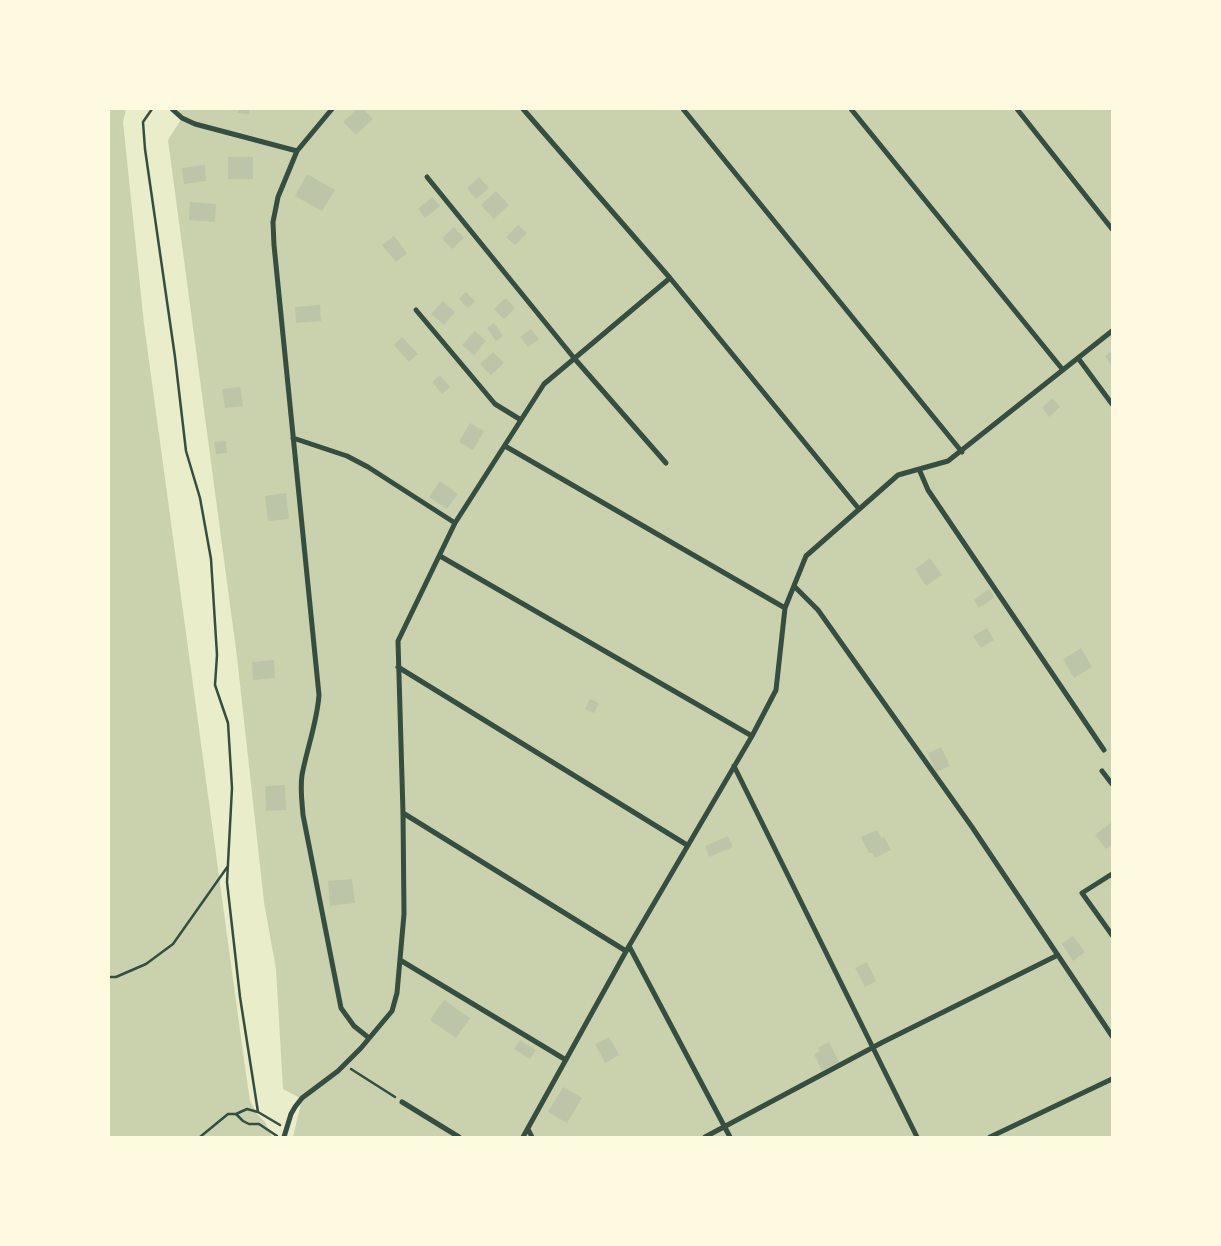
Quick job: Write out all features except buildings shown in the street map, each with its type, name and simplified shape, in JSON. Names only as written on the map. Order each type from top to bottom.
[{"type":"street","points":[[172,109],[182,118],[195,124],[297,151]]},
{"type":"street","points":[[332,109],[297,151],[278,197],[273,222],[319,694],[318,711],[302,775],[301,797],[303,815],[340,1008],[354,1026],[369,1038]]},
{"type":"street","points":[[523,109],[670,278],[859,509]]},
{"type":"street","points":[[683,109],[962,452]]},
{"type":"street","points":[[851,109],[1063,370]]},
{"type":"street","points":[[1017,109],[1112,229]]},
{"type":"street","points":[[427,177],[574,358],[666,463]]},
{"type":"street","points":[[284,1137],[291,1114],[302,1098],[345,1065],[392,1010],[397,993],[404,914],[398,641],[455,523],[544,384],[670,278]]},
{"type":"street","points":[[416,310],[496,404],[521,420]]},
{"type":"street","points":[[523,1137],[687,845],[752,736],[776,690],[785,608],[806,556],[898,475],[948,461],[962,452],[1112,331]]},
{"type":"street","points":[[1078,358],[1112,404]]},
{"type":"street","points":[[293,438],[347,456],[368,467],[455,523]]},
{"type":"street","points":[[505,446],[785,608]]},
{"type":"street","points":[[919,469],[928,490],[1104,750]]},
{"type":"street","points":[[440,556],[752,736]]},
{"type":"street","points":[[794,587],[818,610],[972,827],[1112,1036]]},
{"type":"street","points":[[398,667],[687,845]]},
{"type":"street","points":[[734,766],[917,1137]]},
{"type":"street","points":[[1102,770],[1112,784]]},
{"type":"street","points":[[403,814],[628,949],[730,1137]]},
{"type":"street","points":[[1112,874],[1082,894],[1112,935]]},
{"type":"street","points":[[704,1137],[872,1048],[1058,955]]},
{"type":"street","points":[[400,960],[566,1060]]},
{"type":"street","points":[[990,1137],[1112,1079]]},
{"type":"street","points":[[402,1102],[458,1137]]},
{"type":"street","points":[[528,1129],[532,1137]]},
{"type":"path","points":[[152,109],[143,122],[146,149],[186,451],[200,498],[211,560],[217,654],[215,685],[228,723],[232,788],[227,882],[240,997],[258,1112]]},
{"type":"path","points":[[109,977],[146,964],[173,944],[228,866]]},
{"type":"path","points":[[345,1065],[402,1102]]},
{"type":"path","points":[[200,1137],[228,1114],[236,1114],[247,1109],[258,1112],[286,1128]]},
{"type":"path","points":[[236,1114],[243,1121],[250,1124],[259,1124],[279,1137]]},
{"type":"green space","points":[[109,109],[126,109],[123,122],[144,324],[244,1060],[250,1101],[257,1114],[265,1122],[272,1137],[109,1137]]},
{"type":"green space","points":[[172,109],[1112,109],[1112,1137],[293,1137],[302,1099],[283,1089],[276,969],[264,902],[237,657],[168,140],[182,118]]}]
